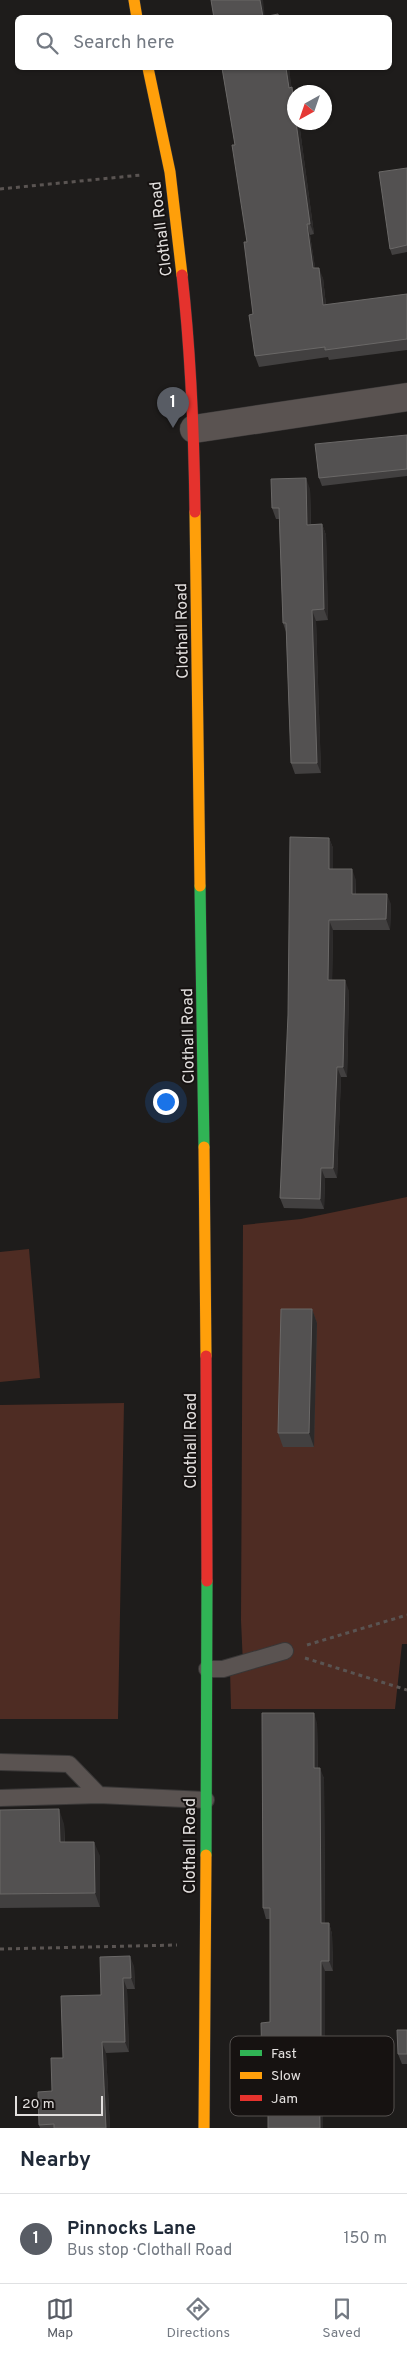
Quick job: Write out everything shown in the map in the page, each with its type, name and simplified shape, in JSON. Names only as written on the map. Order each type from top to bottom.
[{"type":"main road","points":[[134,0],[136,15]]},
{"type":"main road","name":"Clothall Road","points":[[148,70],[170,172],[188,327],[194,429],[205,1192],[207,1669],[204,2128]]},
{"type":"street","points":[[194,429],[407,397]]},
{"type":"lane","points":[[207,1669],[223,1669],[285,1651]]},
{"type":"lane","points":[[0,1762],[69,1764],[100,1795]]},
{"type":"lane","points":[[0,1798],[100,1795],[206,1800]]},
{"type":"path","points":[[0,189],[170,172]]},
{"type":"path","points":[[285,1651],[407,1615]]},
{"type":"path","points":[[285,1651],[407,1690]]},
{"type":"path","points":[[0,1949],[185,1944]]},
{"type":"shaded area","points":[[407,1197],[407,1644],[402,1644],[395,1709],[231,1709],[230,1669],[243,1665],[241,1620],[243,1225],[301,1219]]},
{"type":"shaded area","points":[[29,1249],[40,1378],[0,1382],[0,1252]]},
{"type":"shaded area","points":[[124,1403],[118,1719],[0,1719],[0,1405]]},
{"type":"building","points":[[211,0],[260,0],[263,15],[214,15]]},
{"type":"building","points":[[222,70],[286,70],[289,85],[287,85],[287,130],[297,130],[310,224],[307,224],[313,268],[319,268],[323,305],[407,294],[407,339],[325,350],[325,347],[255,356],[249,315],[253,314],[244,242],[247,242],[232,145],[235,145]]},
{"type":"building","points":[[407,168],[407,245],[390,249],[379,172]]},
{"type":"building","points":[[407,435],[407,469],[319,478],[315,444]]},
{"type":"building","points":[[306,478],[307,525],[322,524],[324,609],[312,610],[317,763],[291,763],[286,623],[283,623],[279,508],[272,508],[271,479]]},
{"type":"building","points":[[290,837],[329,838],[329,869],[352,869],[352,894],[387,894],[386,919],[329,920],[328,980],[345,980],[343,1067],[337,1067],[333,1168],[321,1168],[320,1199],[280,1198],[288,1015]]},
{"type":"building","points":[[281,1309],[312,1309],[309,1433],[278,1433]]},
{"type":"building","points":[[262,1713],[314,1713],[314,1768],[320,1768],[321,1923],[329,1923],[329,1961],[321,1961],[321,2036],[261,2036],[261,2023],[270,2022],[270,1908],[263,1908]]},
{"type":"building","points":[[59,1809],[60,1842],[94,1842],[95,1893],[0,1894],[0,1810]]},
{"type":"building","points":[[130,1956],[131,1978],[123,1978],[125,2042],[102,2042],[106,2128],[54,2128],[54,2124],[39,2125],[38,2092],[52,2091],[51,2058],[63,2058],[61,1996],[101,1995],[100,1957]]},
{"type":"building","points":[[397,2030],[407,2030],[407,2054],[398,2054]]},
{"type":"building","points":[[268,2116],[320,2116],[320,2128],[268,2128]]},
{"type":"traffic: fast","points":[[200,886],[204,1147]]},
{"type":"traffic: fast","points":[[206,1855],[207,1581]]},
{"type":"traffic: slow","points":[[134,0],[136,15]]},
{"type":"traffic: slow","points":[[148,70],[170,172],[182,275]]},
{"type":"traffic: slow","points":[[195,512],[200,886]]},
{"type":"traffic: slow","points":[[204,1147],[206,1356]]},
{"type":"traffic: slow","points":[[204,2128],[206,1855]]},
{"type":"traffic: jam","points":[[182,275],[192,393],[195,512]]},
{"type":"traffic: jam","points":[[206,1356],[207,1581]]},
{"type":"place","name":"Pinnocks Lane","points":[[173,428]]}]
